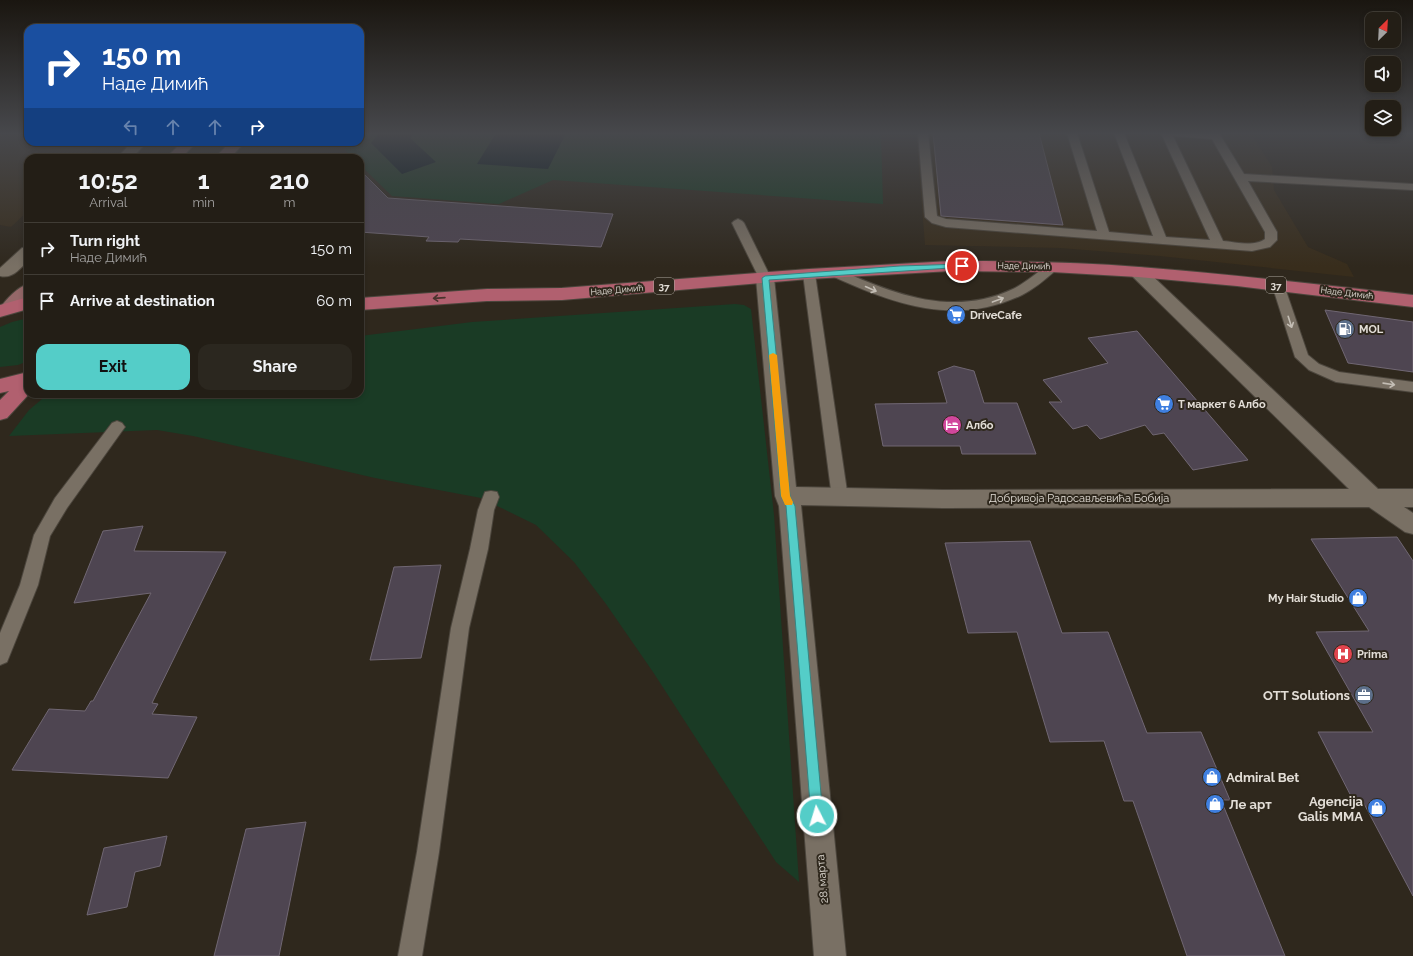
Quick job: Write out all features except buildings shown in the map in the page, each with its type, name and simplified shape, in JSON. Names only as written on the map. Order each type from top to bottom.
[{"type":"main road","name":"Наде Димић","points":[[562,294],[836,272],[951,266],[1052,267],[1138,272],[1278,285],[1413,301]]},
{"type":"main road","name":"37","points":[[364,304],[487,295],[562,294]]},
{"type":"main road","name":"37","points":[[364,318],[482,307],[562,294]]},
{"type":"main road","points":[[4,310],[24,304]]},
{"type":"main road","points":[[0,386],[24,380]]},
{"type":"main road","points":[[0,413],[24,387]]},
{"type":"street","points":[[6,272],[24,256]]},
{"type":"street","points":[[1138,272],[1372,497],[1413,525]]},
{"type":"street","name":"28. марта","points":[[765,278],[786,496],[790,506],[830,956]]},
{"type":"street","points":[[4,310],[24,293]]},
{"type":"street","name":"Добривоја Радосављевића Бобија","points":[[786,496],[840,498],[1112,499],[1413,498]]},
{"type":"lane","points":[[927,178],[930,215],[936,221],[946,223],[1252,247],[1266,244],[1271,240],[1271,232],[1240,178]]},
{"type":"lane","points":[[1086,178],[1104,235]]},
{"type":"lane","points":[[1137,178],[1161,240]]},
{"type":"lane","points":[[1187,178],[1218,244]]},
{"type":"lane","points":[[1250,178],[1413,188]]},
{"type":"lane","points":[[738,223],[765,278]]},
{"type":"lane","points":[[836,272],[880,293],[910,302],[932,306],[964,306],[991,302],[1006,297],[1029,285],[1052,267]]},
{"type":"lane","points":[[810,274],[840,498]]},
{"type":"lane","points":[[1278,285],[1302,357],[1314,367],[1336,377],[1413,387]]},
{"type":"lane","points":[[0,656],[29,585],[42,535],[61,503],[117,427]]},
{"type":"lane","points":[[410,956],[428,852],[460,628],[479,549],[486,510],[492,497]]},
{"type":"shaded area","points":[[0,178],[24,178],[24,215],[11,227],[0,225]]},
{"type":"shaded area","points":[[920,178],[1273,178],[1274,190],[1308,247],[1347,264],[1354,277],[1160,256],[1060,248],[925,245]]},
{"type":"green space","points":[[373,178],[882,178],[883,204],[553,180],[499,204],[392,196]]},
{"type":"green space","points":[[735,304],[744,305],[751,309],[774,515],[799,882],[776,862],[653,672],[606,604],[574,562],[536,525],[481,498],[375,478],[193,436],[157,430],[9,436],[29,410],[43,398],[364,398],[364,336],[472,322]]},
{"type":"green space","points":[[24,319],[24,363],[18,365],[0,367],[0,327]]},
{"type":"slow traffic","points":[[773,355],[786,496],[789,502]]},
{"type":"place","name":"DriveCafe","points":[[956,315]]},
{"type":"place","name":"MOL","points":[[1345,329]]},
{"type":"place","name":"Т маркет 6 Албо","points":[[1164,404]]},
{"type":"place","name":"Албо","points":[[952,425]]},
{"type":"place","name":"My Hair Studio","points":[[1358,598]]},
{"type":"place","name":"Prima","points":[[1343,654]]},
{"type":"place","name":"OTT Solutions","points":[[1364,695]]},
{"type":"place","name":"Admiral Bet","points":[[1212,777]]},
{"type":"place","name":"Ле арт","points":[[1215,804]]},
{"type":"place","name":"Agencija Galis MMA","points":[[1377,808]]},
{"type":"route","points":[[817,816],[790,506],[786,496],[765,278],[900,268],[962,266]]}]
